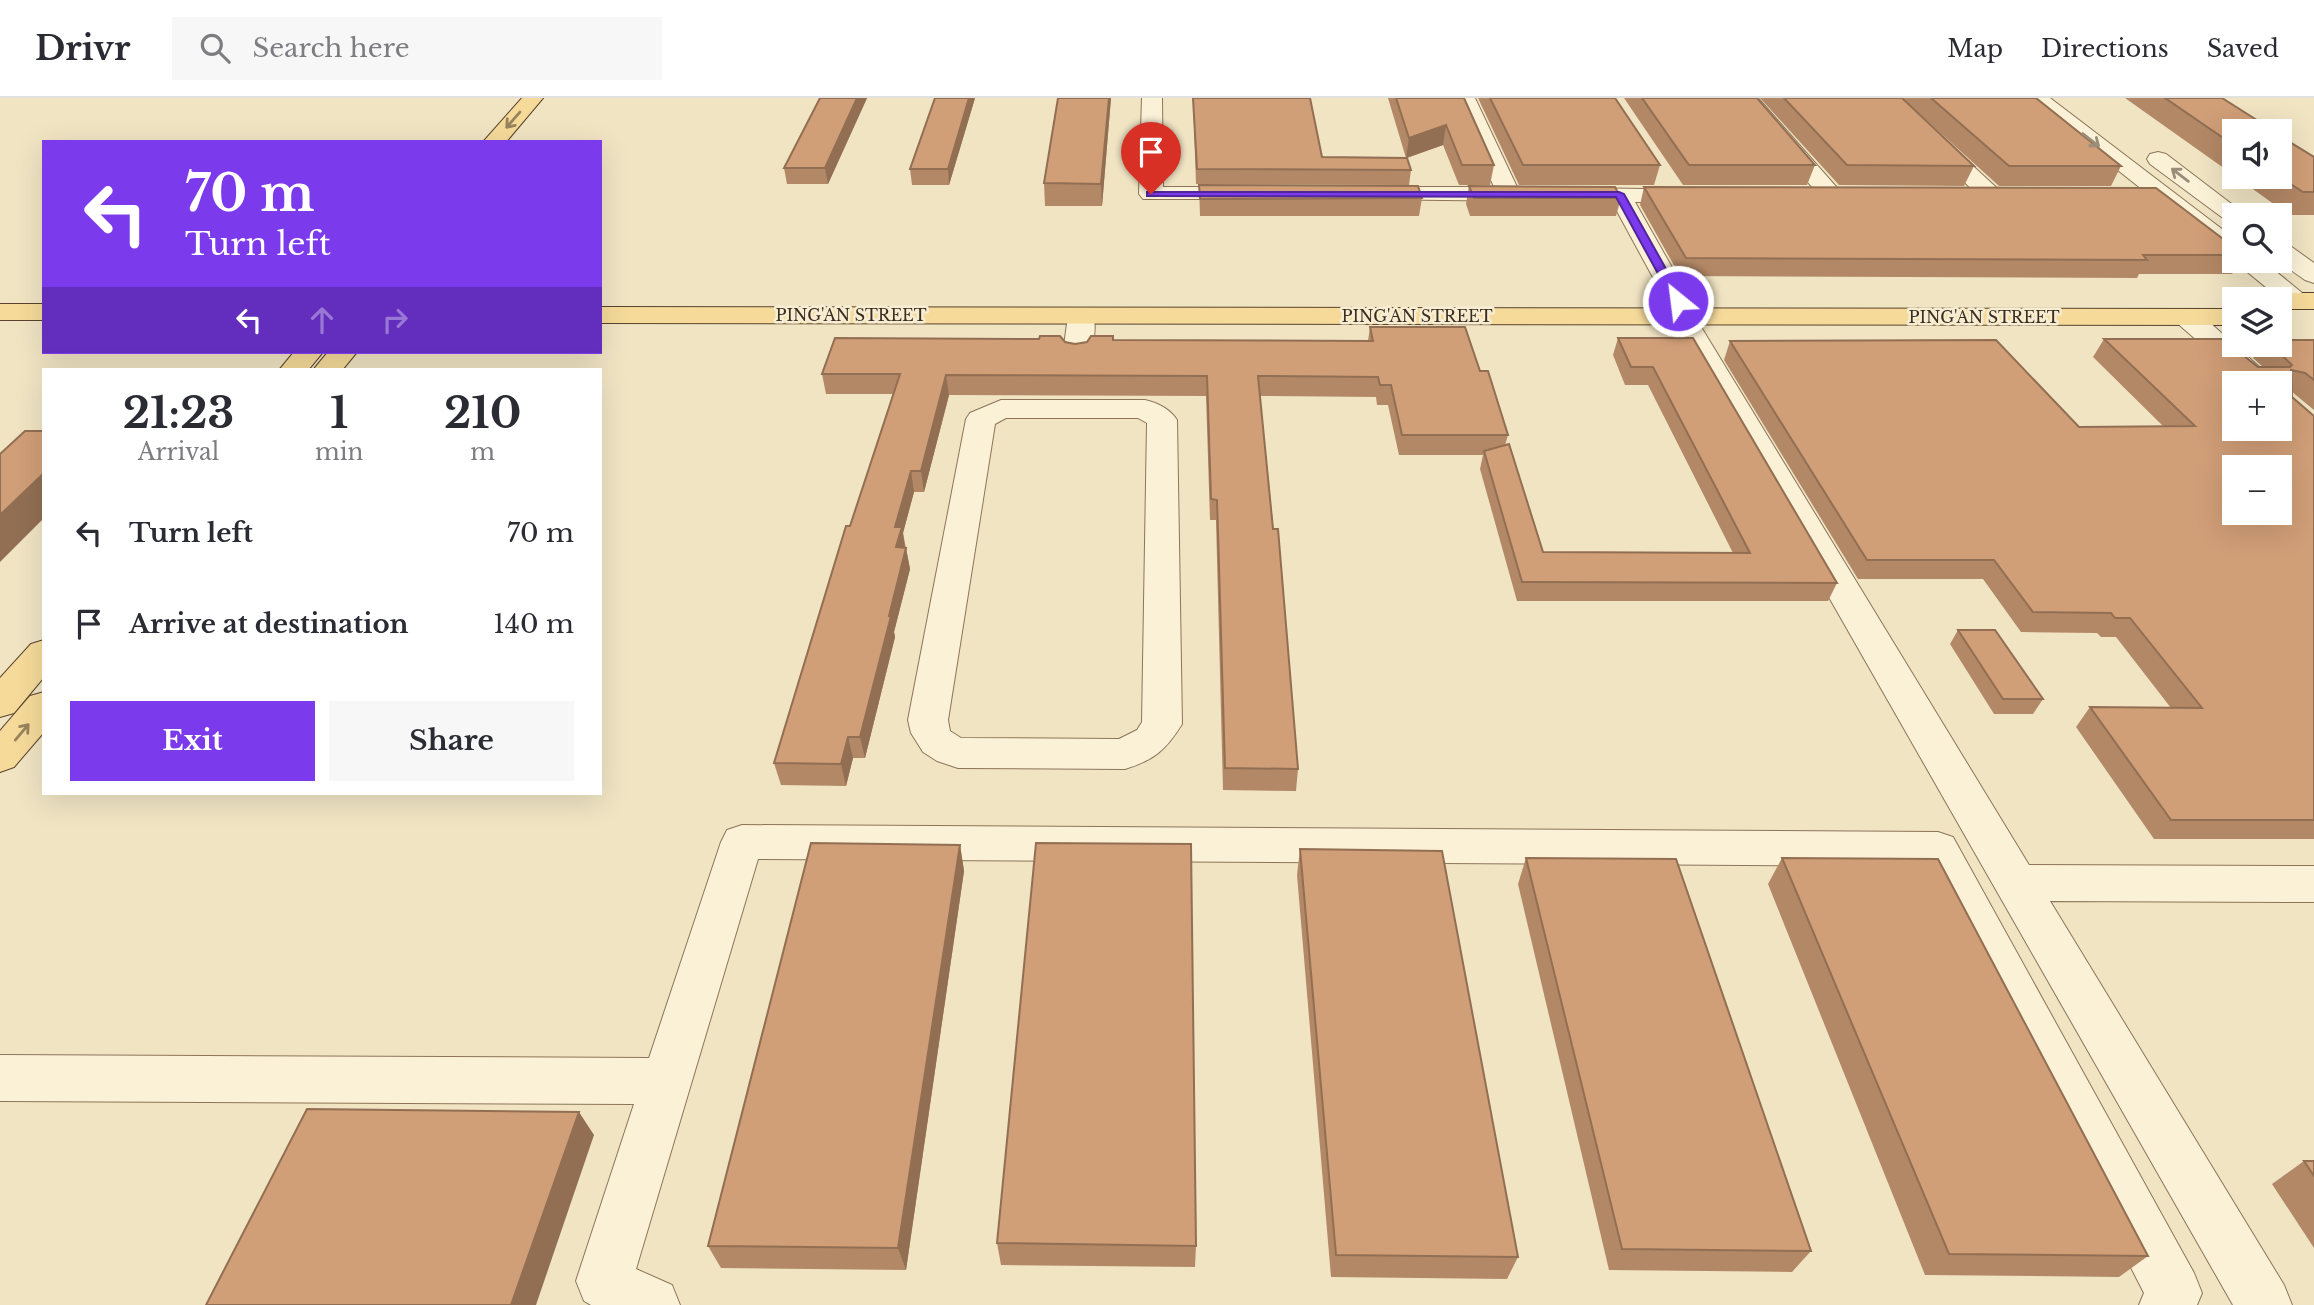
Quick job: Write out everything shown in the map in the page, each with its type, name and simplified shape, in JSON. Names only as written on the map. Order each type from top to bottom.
[{"type":"main road","points":[[496,140],[541,102]]},
{"type":"main road","points":[[521,140],[541,102]]},
{"type":"main road","points":[[0,296],[42,296]]},
{"type":"main road","name":"PING'AN STREET","points":[[602,299],[2222,317]]},
{"type":"main road","name":"PING'AN STREET","points":[[602,315],[1081,316],[2222,301]]},
{"type":"main road","points":[[0,312],[42,312]]},
{"type":"main road","points":[[295,368],[307,354]]},
{"type":"main road","points":[[329,368],[341,354]]},
{"type":"main road","points":[[0,703],[42,655]]},
{"type":"main road","points":[[0,757],[42,708]]},
{"type":"street","points":[[1152,98],[1151,194],[1274,194]]},
{"type":"street","points":[[1465,98],[1508,194]]},
{"type":"street","points":[[1747,98],[1831,195]]},
{"type":"street","points":[[1887,98],[1991,195]]},
{"type":"street","points":[[2037,98],[2222,241]]},
{"type":"street","points":[[2140,145],[2222,206]]},
{"type":"street","points":[[1661,173],[1675,195]]},
{"type":"street","points":[[1343,194],[1714,195]]},
{"type":"street","points":[[1619,194],[1680,309],[2264,1305]]},
{"type":"street","points":[[1805,195],[1858,195]]},
{"type":"street","points":[[1964,195],[2017,195]]},
{"type":"street","points":[[2123,195],[2163,195]]},
{"type":"street","points":[[2292,259],[2314,275]]},
{"type":"street","points":[[2260,273],[2298,307]]},
{"type":"street","points":[[1077,354],[1081,316]]},
{"type":"street","points":[[2187,317],[2249,371]]},
{"type":"street","points":[[1072,403],[1145,409],[1161,419],[1162,724],[1151,740],[1125,754],[958,753],[940,747],[931,737],[928,720],[981,419],[1001,409],[1072,403]]},
{"type":"street","points":[[652,1305],[637,1302],[604,1281],[742,842],[1938,849],[2174,1293],[2166,1305]]},
{"type":"street","points":[[2016,883],[2314,884]]},
{"type":"street","points":[[0,1078],[667,1081]]},
{"type":"building","points":[[820,98],[857,98],[825,168],[784,168]]},
{"type":"building","points":[[935,98],[969,98],[948,169],[910,169]]},
{"type":"building","points":[[1058,98],[1109,98],[1101,184],[1044,183]]},
{"type":"building","points":[[1193,98],[1310,98],[1322,157],[1407,158],[1411,170],[1197,169]]},
{"type":"building","points":[[1396,98],[1464,98],[1494,165],[1462,165],[1446,125],[1409,138]]},
{"type":"building","points":[[1490,98],[1615,98],[1660,165],[1523,165]]},
{"type":"building","points":[[1642,98],[1757,98],[1815,165],[1689,165]]},
{"type":"building","points":[[1784,98],[1902,98],[1974,166],[1847,165]]},
{"type":"building","points":[[1931,98],[2036,98],[2121,166],[2009,166]]},
{"type":"building","points":[[2165,98],[2222,98],[2255,119],[2222,119],[2222,137]]},
{"type":"building","points":[[2292,143],[2314,157],[2314,192],[2303,192],[2292,185]]},
{"type":"building","points":[[1199,185],[1418,186],[1422,198],[1200,199]]},
{"type":"building","points":[[1469,186],[1615,187],[1621,198],[1474,198]]},
{"type":"building","points":[[1644,187],[2156,188],[2222,238],[2222,255],[2143,255],[2147,260],[1686,258]]},
{"type":"building","points":[[1370,327],[1465,327],[1480,371],[1488,371],[1508,435],[1402,435],[1391,385],[1380,385],[1378,377],[1258,376],[1273,529],[1278,529],[1298,769],[1225,768],[1217,500],[1211,499],[1207,376],[946,375],[921,471],[911,471],[895,527],[902,527],[896,547],[906,548],[860,737],[848,737],[841,764],[774,763],[846,526],[850,526],[900,374],[822,374],[835,338],[1039,339],[1040,336],[1060,336],[1065,342],[1075,344],[1087,342],[1091,336],[1113,336],[1113,340],[1373,341]]},
{"type":"building","points":[[1618,338],[1693,338],[1837,583],[1522,582],[1484,451],[1509,444],[1543,552],[1750,553],[1653,367],[1631,367]]},
{"type":"building","points":[[2104,339],[2222,339],[2222,357],[2246,357],[2258,367],[2290,367],[2292,365],[2284,357],[2292,357],[2292,340],[2314,340],[2314,380],[2305,373],[2291,370],[2222,371],[2222,441],[2292,441],[2292,397],[2314,416],[2314,820],[2171,820],[2090,707],[2202,708],[2130,618],[2115,618],[2111,613],[2033,612],[1994,560],[1867,560],[1730,341],[1996,340],[2079,427],[2195,426]]},
{"type":"building","points":[[25,431],[42,431],[42,475],[0,515],[0,454]]},
{"type":"building","points":[[1958,630],[1995,630],[2043,699],[2003,699]]},
{"type":"building","points":[[811,843],[960,845],[898,1248],[708,1246]]},
{"type":"building","points":[[1036,843],[1191,844],[1196,1246],[997,1243]]},
{"type":"building","points":[[1300,849],[1442,851],[1518,1257],[1336,1255]]},
{"type":"building","points":[[1526,858],[1676,859],[1811,1251],[1622,1249]]},
{"type":"building","points":[[1782,858],[1938,859],[2148,1256],[1949,1254]]},
{"type":"building","points":[[307,1109],[579,1112],[511,1305],[206,1305]]},
{"type":"building","points":[[2304,1161],[2314,1161],[2314,1176]]},
{"type":"route","points":[[1151,194],[1619,194],[1678,301]]}]
